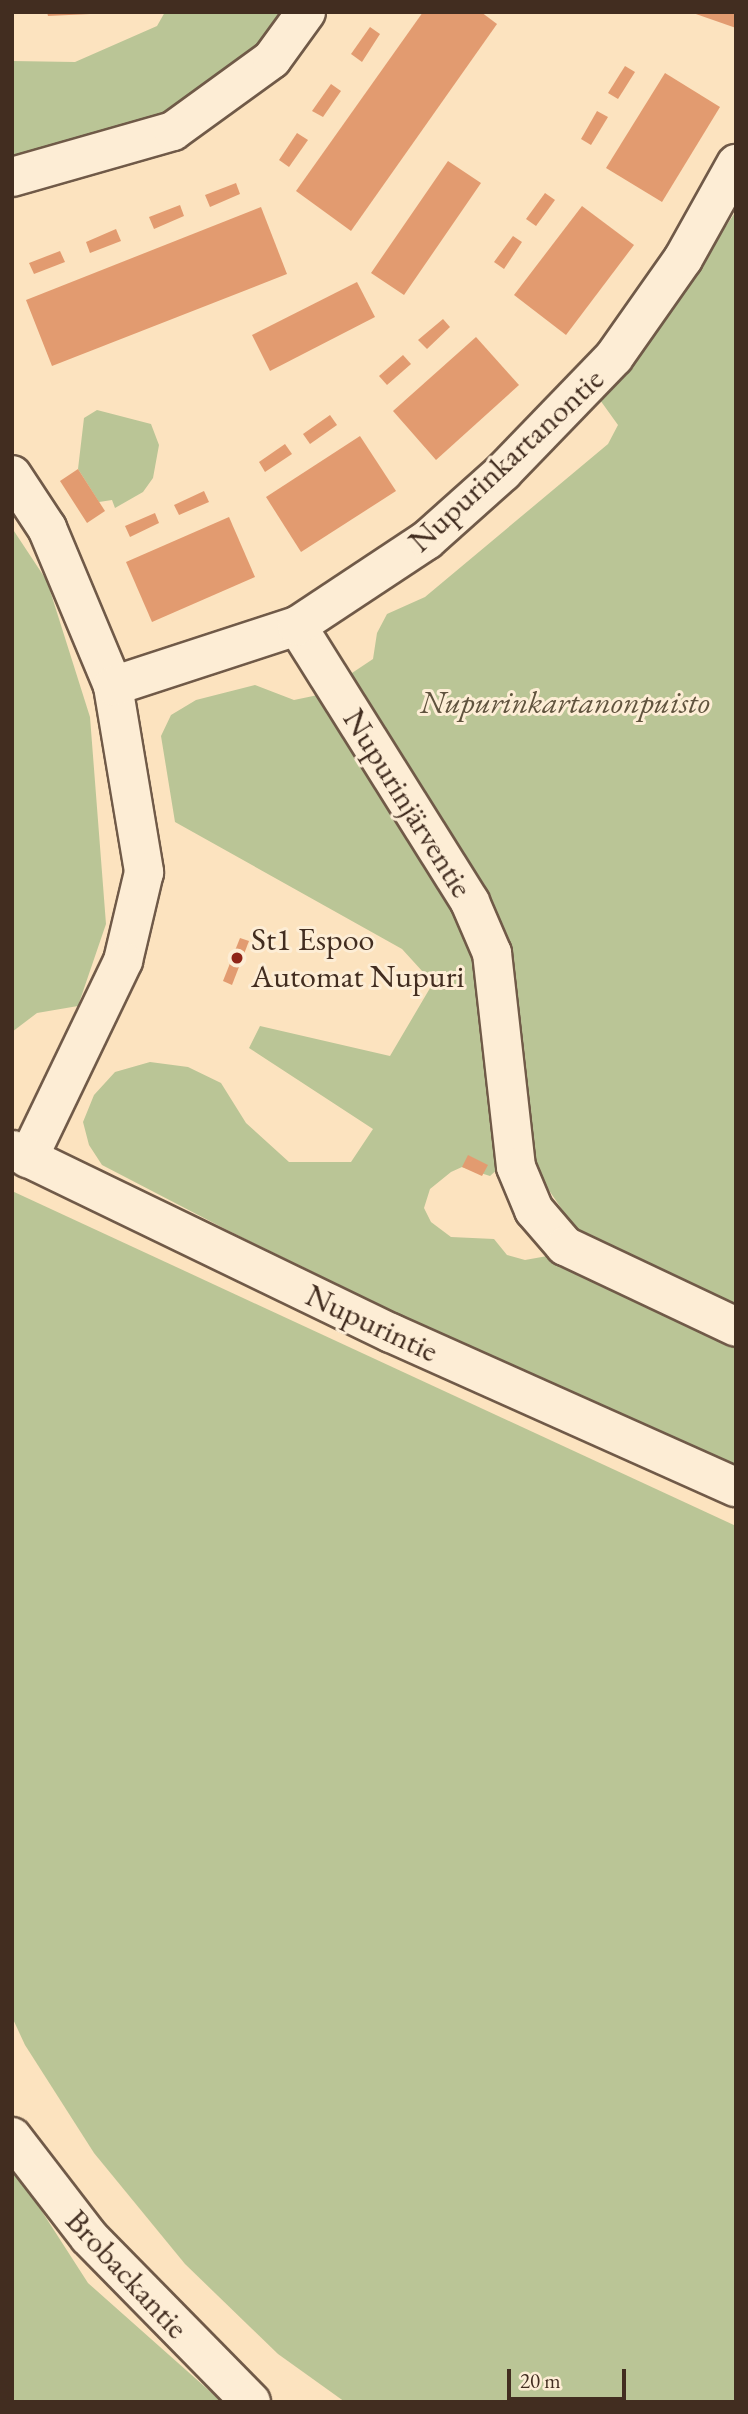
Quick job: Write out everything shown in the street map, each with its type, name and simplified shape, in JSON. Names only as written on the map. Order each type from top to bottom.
[{"type":"street","points":[[12,177],[173,131],[272,59],[306,12]]},
{"type":"street","name":"Nupurinkartanontie","points":[[113,686],[297,626],[427,540],[503,472],[614,357],[683,259],[736,164]]},
{"type":"street","points":[[12,475],[47,528],[113,686],[143,860],[138,915],[84,1052],[20,1154]]},
{"type":"street","name":"Nupurinjärventie","points":[[297,626],[470,902],[492,953],[516,1167],[534,1210],[565,1246],[736,1327]]},
{"type":"street","name":"Nupurintie","points":[[20,1154],[391,1334],[736,1487]]},
{"type":"street","name":"Brobackantie","points":[[12,2137],[89,2237],[251,2402]]},
{"type":"green space","points":[[165,12],[285,12],[267,43],[206,90],[139,126],[12,161],[12,61],[75,62],[157,26]]},
{"type":"green space","name":"Nupurinkartanonpuisto","points":[[736,211],[736,1311],[582,1239],[540,1177],[528,1145],[515,974],[498,918],[349,675],[373,659],[377,633],[387,614],[425,597],[608,444],[618,425],[600,400],[659,327]]},
{"type":"green space","points":[[97,410],[151,424],[159,445],[153,478],[143,492],[115,508],[112,500],[99,502],[78,469],[84,418]]},
{"type":"green space","points":[[12,528],[47,581],[90,717],[106,924],[78,1006],[37,1013],[12,1032]]},
{"type":"green space","points":[[255,685],[294,700],[318,695],[457,911],[477,952],[500,1167],[490,1176],[462,1167],[451,1172],[430,1189],[424,1208],[431,1222],[451,1237],[494,1239],[507,1255],[525,1260],[553,1255],[736,1340],[736,1466],[432,1330],[229,1231],[102,1165],[89,1145],[83,1122],[94,1095],[115,1072],[150,1062],[188,1067],[221,1083],[246,1123],[289,1162],[351,1162],[373,1129],[249,1048],[260,1026],[390,1056],[433,983],[402,949],[175,822],[161,736],[171,715],[196,700]]},
{"type":"green space","points":[[12,1191],[736,1526],[736,2402],[345,2402],[278,2354],[185,2264],[94,2153],[25,2045],[12,2017]]},
{"type":"green space","points":[[12,2165],[88,2283],[222,2402],[12,2402]]},
{"type":"building","points":[[47,12],[90,12],[90,14],[48,16]]},
{"type":"building","points":[[423,12],[481,12],[497,24],[351,231],[296,191]]},
{"type":"building","points":[[736,12],[736,28],[693,13]]},
{"type":"building","points":[[370,27],[380,34],[362,62],[351,54]]},
{"type":"building","points":[[625,66],[635,72],[618,99],[608,93]]},
{"type":"building","points":[[665,73],[720,107],[662,202],[606,168]]},
{"type":"building","points":[[331,84],[341,91],[323,117],[312,111]]},
{"type":"building","points":[[597,111],[608,117],[591,145],[581,139]]},
{"type":"building","points":[[297,133],[308,140],[289,167],[279,160]]},
{"type":"building","points":[[448,161],[481,183],[404,295],[371,273]]},
{"type":"building","points":[[236,183],[240,194],[210,207],[205,195]]},
{"type":"building","points":[[545,193],[555,200],[536,226],[526,219]]},
{"type":"building","points":[[180,205],[184,216],[154,229],[149,217]]},
{"type":"building","points":[[582,206],[634,245],[566,335],[514,295]]},
{"type":"building","points":[[261,207],[287,274],[52,366],[26,300]]},
{"type":"building","points":[[116,229],[121,241],[90,253],[86,242]]},
{"type":"building","points":[[513,236],[522,242],[504,269],[494,262]]},
{"type":"building","points":[[60,251],[65,262],[34,274],[29,263]]},
{"type":"building","points":[[357,282],[375,317],[270,371],[252,335]]},
{"type":"building","points":[[443,319],[450,327],[427,349],[418,340]]},
{"type":"building","points":[[476,337],[519,385],[436,460],[393,411]]},
{"type":"building","points":[[403,355],[411,364],[387,385],[379,376]]},
{"type":"building","points":[[330,415],[337,425],[310,444],[303,434]]},
{"type":"building","points":[[360,436],[396,491],[301,552],[266,497]]},
{"type":"building","points":[[285,444],[292,454],[265,472],[259,462]]},
{"type":"building","points":[[78,469],[105,511],[87,523],[60,481]]},
{"type":"building","points":[[204,491],[209,502],[179,515],[174,505]]},
{"type":"building","points":[[155,513],[159,523],[130,537],[125,526]]},
{"type":"building","points":[[229,517],[255,577],[152,622],[126,562]]},
{"type":"building","points":[[240,938],[249,941],[232,985],[223,981]]},
{"type":"building","points":[[468,1155],[488,1165],[482,1176],[462,1167]]},
{"type":"place","name":"St1 Espoo Automat Nupuri","points":[[237,958]]}]
